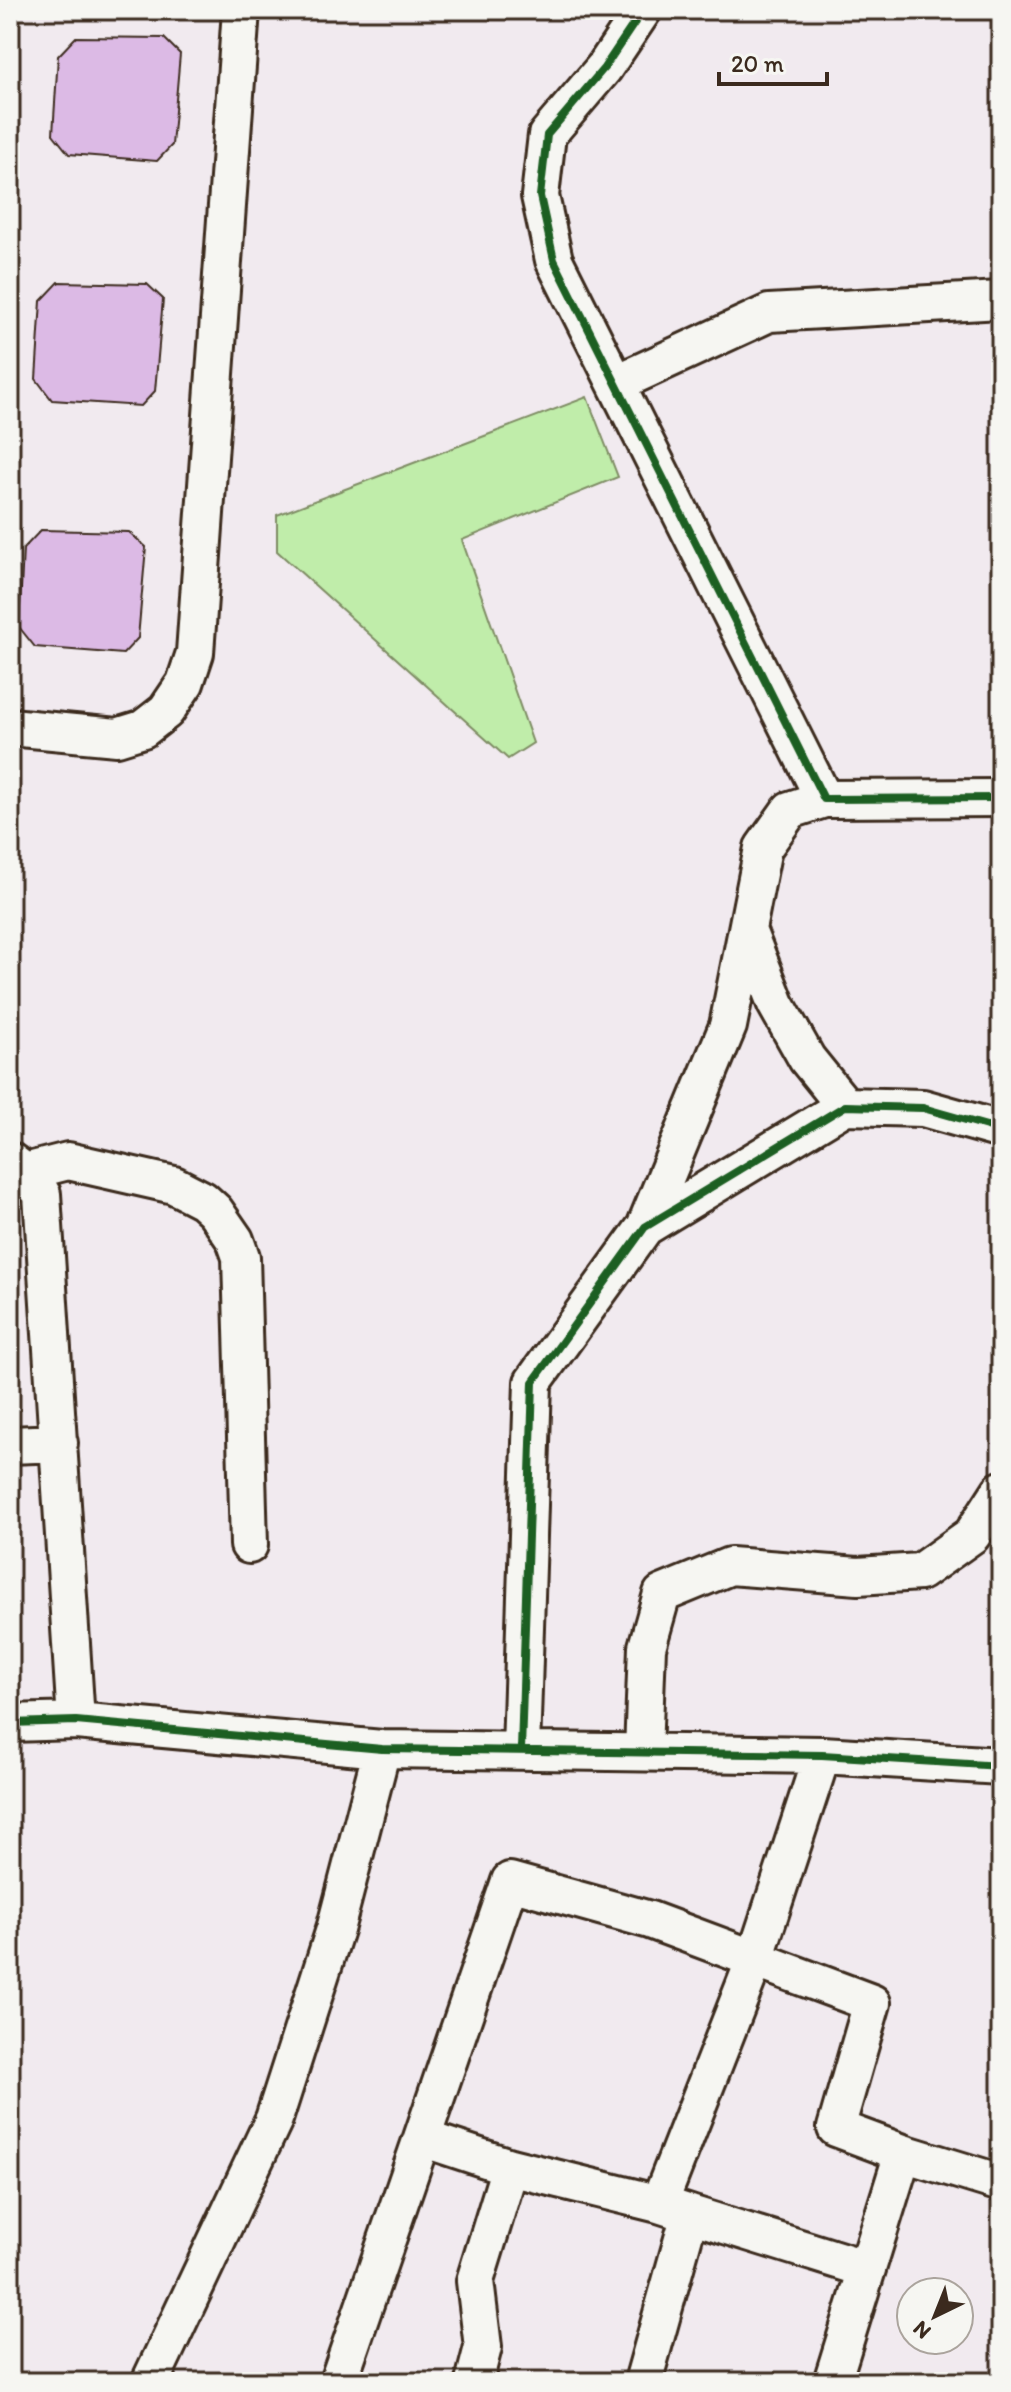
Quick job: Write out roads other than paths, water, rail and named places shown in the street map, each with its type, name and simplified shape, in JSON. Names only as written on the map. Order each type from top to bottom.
[{"type":"street","points":[[10,727],[117,737],[143,729],[166,711],[185,683],[195,653],[241,10]]},
{"type":"street","points":[[643,10],[604,68],[547,135],[540,196],[554,260],[824,799]]},
{"type":"street","points":[[617,383],[769,313],[1001,300]]},
{"type":"street","points":[[521,1750],[533,1382],[645,1227],[728,1026],[763,848],[790,810],[824,799],[1001,798]]},
{"type":"street","points":[[747,930],[776,1004],[807,1059],[845,1106]]},
{"type":"street","points":[[645,1227],[845,1106],[923,1108],[1001,1130]]},
{"type":"street","points":[[17,1166],[68,1161],[174,1185],[203,1200],[227,1225],[241,1257],[249,1545]]},
{"type":"street","points":[[17,1166],[42,1194],[76,1721]]},
{"type":"street","points":[[10,1445],[59,1443]]},
{"type":"street","points":[[643,1752],[647,1647],[662,1594],[730,1566],[858,1576],[920,1572],[972,1535],[1001,1490]]},
{"type":"street","points":[[10,1723],[76,1721],[382,1749],[822,1755],[1001,1766]]},
{"type":"street","points":[[150,2382],[274,2119],[336,1926],[382,1749]]},
{"type":"street","points":[[643,2382],[675,2209],[822,1755]]},
{"type":"street","points":[[338,2382],[510,1881],[650,1920],[872,2003],[836,2128],[903,2153],[1001,2183]]},
{"type":"street","points":[[422,2138],[510,2167],[675,2209],[867,2269]]},
{"type":"street","points":[[832,2382],[903,2153]]},
{"type":"street","points":[[474,2382],[483,2347],[475,2281],[510,2167]]}]
